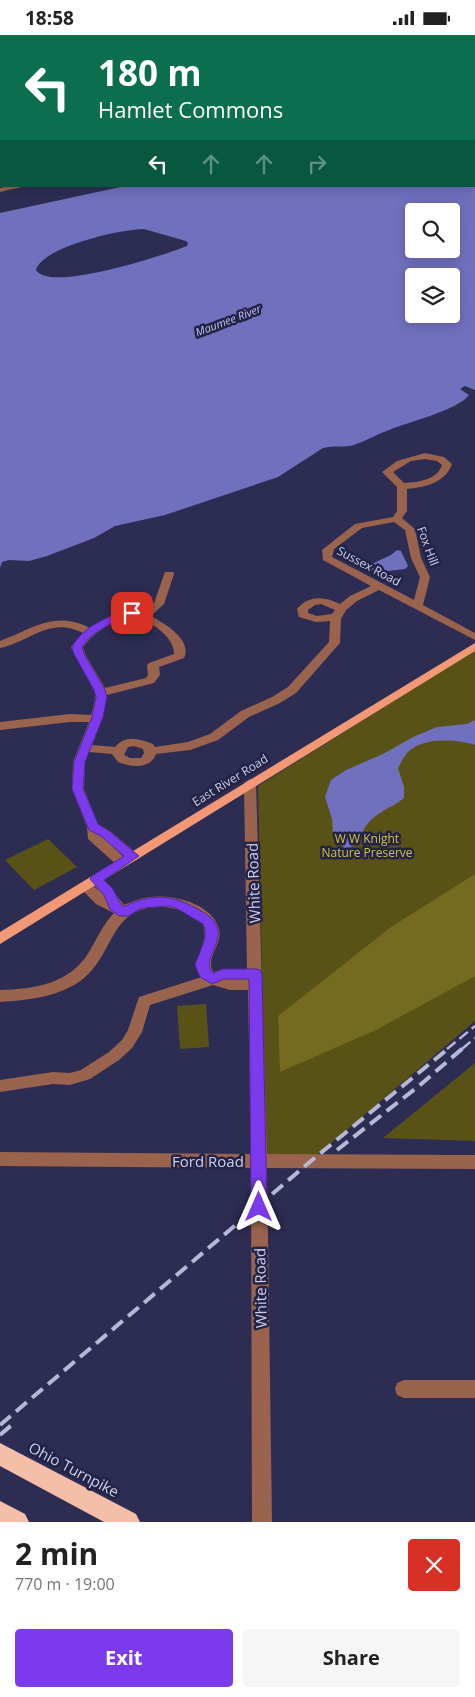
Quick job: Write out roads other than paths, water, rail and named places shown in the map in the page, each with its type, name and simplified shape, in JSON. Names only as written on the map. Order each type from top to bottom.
[{"type":"highway","name":"Ohio Turnpike","points":[[0,1454],[128,1522]]},
{"type":"highway","points":[[0,1513],[17,1522]]},
{"type":"main road","name":"East River Road","points":[[0,939],[250,783],[475,646]]},
{"type":"street","points":[[0,190],[18,187]]},
{"type":"street","points":[[396,519],[402,511],[402,486],[387,472],[406,459],[415,456],[441,460],[447,465],[446,470],[429,482],[402,486]]},
{"type":"street","name":"Sussex Road","points":[[396,519],[359,526],[327,551],[327,558],[475,637]]},
{"type":"street","name":"Fox Hill","points":[[396,519],[410,529],[416,558],[425,577],[417,606]]},
{"type":"street","points":[[143,617],[159,604],[170,574]]},
{"type":"street","points":[[151,751],[190,746],[207,741],[229,728],[245,714],[285,695],[297,685],[334,643],[338,613],[343,605],[379,586]]},
{"type":"street","points":[[399,597],[421,592]]},
{"type":"street","points":[[101,693],[150,681],[153,677],[153,665],[180,656],[180,647],[169,633],[143,617],[132,613],[124,614],[90,632],[77,647],[101,693],[96,719],[79,762],[78,789],[97,841],[128,859]]},
{"type":"street","points":[[0,645],[43,627],[61,624],[72,624],[90,632]]},
{"type":"street","points":[[0,726],[70,718],[96,719]]},
{"type":"street","points":[[135,742],[146,745],[151,751],[150,757],[144,761],[131,763],[120,759],[118,751],[124,745],[135,742]]},
{"type":"street","points":[[84,748],[118,751]]},
{"type":"street","name":"White Road","points":[[250,783],[259,1161],[262,1522]]},
{"type":"street","points":[[90,883],[101,901],[119,909],[139,904],[169,901],[180,904],[208,921],[212,929],[212,939],[202,965],[204,974],[230,985],[256,979]]},
{"type":"street","points":[[0,996],[23,995],[45,991],[79,974],[93,960],[119,909]]},
{"type":"street","points":[[0,1086],[53,1078],[70,1079],[85,1075],[114,1056],[127,1044],[135,1032],[144,1001],[196,986],[212,979]]},
{"type":"street","name":"Ford Road","points":[[0,1159],[475,1162]]},
{"type":"street","points":[[404,1389],[475,1389]]},
{"type":"water","name":"Maumee River","points":[[120,187],[475,187],[475,390],[465,386],[460,389],[469,395],[464,400],[432,415],[350,446],[323,448],[278,477],[165,515],[115,526],[94,538],[47,556],[29,561],[9,560],[2,562],[0,568],[0,213]],"holes":[[[144,229],[188,243],[187,246],[156,257],[84,275],[45,276],[36,270],[41,262],[67,247],[118,232]]]},
{"type":"water","points":[[397,550],[401,551],[408,566],[405,569],[388,571],[380,576],[363,568],[391,555]]},
{"type":"water","points":[[475,720],[475,745],[459,741],[432,741],[415,746],[407,753],[398,768],[404,787],[404,798],[374,817],[356,843],[346,850],[333,835],[332,819],[325,797],[331,780],[346,770],[437,727],[467,724]]},
{"type":"railway","points":[[447,1049],[475,1026]]},
{"type":"railway","points":[[462,1049],[475,1038]]},
{"type":"railway","points":[[0,1425],[311,1161],[449,1048]]},
{"type":"railway","points":[[337,1150],[420,1085],[463,1048]]},
{"type":"railway","points":[[0,1435],[14,1423]]},
{"type":"park label","name":"W W Knight Nature Preserve","points":[[367,845]]}]
